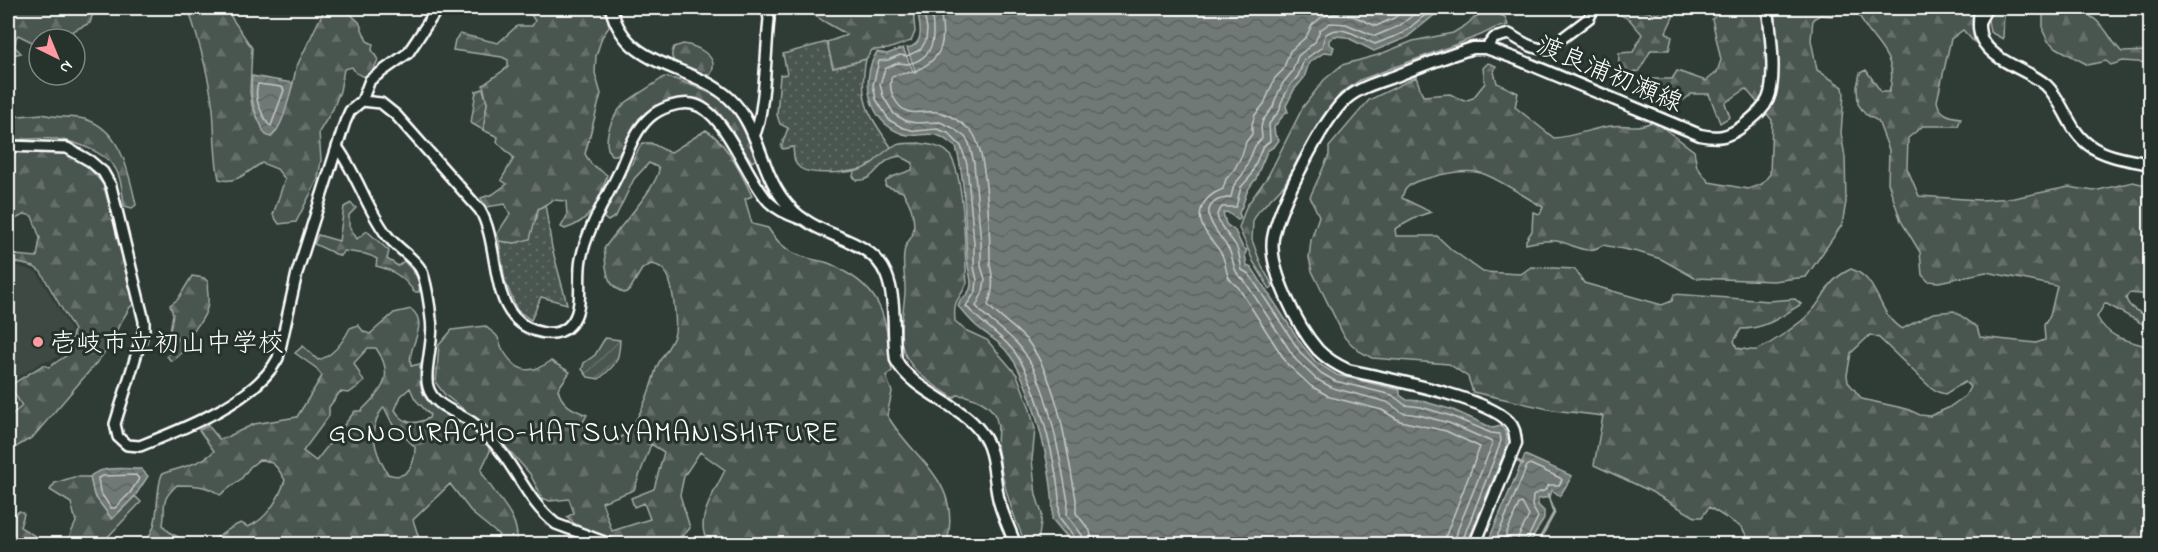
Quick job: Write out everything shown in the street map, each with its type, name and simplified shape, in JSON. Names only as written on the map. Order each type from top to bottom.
[{"type":"main road","points":[[611,8],[620,31],[627,40],[651,58],[708,84],[729,97],[740,109],[780,195],[804,220],[862,247],[881,266],[888,280],[896,360],[901,369],[910,377],[960,410],[982,433],[991,451],[999,503],[1015,544]]},
{"type":"main road","name":"渡良浦初瀬線","points":[[1475,544],[1516,443],[1513,428],[1508,420],[1498,413],[1477,404],[1444,393],[1348,370],[1329,358],[1308,336],[1277,276],[1273,259],[1272,239],[1279,214],[1295,182],[1329,120],[1347,99],[1368,86],[1473,48],[1486,48],[1517,58],[1700,135],[1721,138],[1731,134],[1755,116],[1769,98],[1772,58],[1768,8]]},
{"type":"main road","points":[[1980,8],[1979,33],[1983,42],[1992,52],[2047,86],[2077,133],[2088,145],[2104,152],[2151,164]]},
{"type":"street","points":[[8,146],[67,148],[97,165],[111,186],[144,321],[144,330],[115,424],[118,437],[133,447],[140,446],[201,421],[258,384],[273,367],[278,358],[297,273],[350,111],[362,101],[370,80],[414,47],[438,8]]},
{"type":"street","points":[[754,136],[757,131],[761,99],[769,19],[767,8]]},
{"type":"street","points":[[1486,48],[1494,38],[1509,34],[1532,47],[1540,50],[1548,49],[1584,24],[1593,13],[1594,8]]},
{"type":"street","points":[[1979,23],[1988,8]]},
{"type":"street","points":[[362,101],[381,103],[396,115],[480,210],[488,229],[499,282],[508,309],[520,323],[544,334],[560,333],[566,330],[576,314],[581,261],[593,223],[640,128],[657,111],[669,106],[692,104],[710,112],[769,202],[784,213],[804,220]]},
{"type":"street","points":[[337,147],[346,160],[371,213],[388,237],[421,269],[432,321],[432,346],[427,381],[433,396],[473,423],[490,439],[508,461],[532,500],[549,519],[556,524],[609,544]]},
{"type":"shaded area","name":"壱岐市立初山中学校","points":[[8,263],[37,272],[71,330],[65,353],[50,361],[44,361],[10,382],[8,388]]},
{"type":"shaded area","points":[[8,388],[21,406],[8,415]]},
{"type":"green space","points":[[8,8],[106,8],[93,13],[90,23],[81,27],[27,27],[27,40],[18,35],[16,38],[15,47],[21,53],[8,56]]},
{"type":"green space","points":[[188,8],[228,8],[231,17],[252,48],[250,92],[252,106],[266,135],[271,137],[276,132],[296,68],[325,8],[345,9],[359,22],[367,41],[373,44],[372,50],[378,60],[366,78],[356,73],[352,67],[344,69],[340,91],[333,109],[319,132],[321,160],[318,179],[296,222],[279,224],[273,215],[285,179],[277,169],[262,163],[236,179],[219,179],[209,83]]},
{"type":"green space","points":[[527,8],[606,8],[609,27],[602,37],[596,56],[595,73],[601,94],[585,154],[591,164],[607,175],[598,201],[582,221],[565,229],[561,227],[567,216],[566,201],[553,200],[538,209],[530,239],[515,243],[499,241],[497,234],[510,214],[505,204],[486,207],[481,198],[493,194],[507,184],[501,180],[514,158],[497,142],[498,137],[483,130],[487,103],[483,85],[508,67],[508,60],[502,57],[453,50],[455,40],[460,34],[498,43],[517,26],[532,26],[535,21]]},
{"type":"green space","points":[[806,8],[913,8],[915,32],[911,41],[888,49],[872,50],[866,59],[833,68],[827,42],[847,35]]},
{"type":"green space","points":[[1606,8],[1630,8],[1658,14],[1662,8],[1674,15],[1666,32],[1672,37],[1669,50],[1651,50],[1639,71],[1618,75],[1619,53],[1633,52],[1642,34],[1629,19]]},
{"type":"green space","points":[[1725,8],[1837,8],[1832,16],[1820,15],[1813,19],[1811,40],[1817,70],[1843,87],[1841,133],[1845,157],[1846,202],[1842,225],[1806,277],[1773,281],[1695,278],[1661,259],[1638,252],[1603,245],[1585,250],[1556,241],[1526,244],[1532,231],[1533,212],[1540,214],[1543,207],[1495,179],[1474,172],[1446,174],[1410,185],[1402,198],[1431,212],[1395,229],[1396,236],[1437,236],[1483,272],[1521,274],[1531,267],[1575,269],[1584,283],[1662,305],[1672,301],[1674,294],[1769,301],[1795,299],[1801,304],[1765,325],[1741,329],[1734,341],[1737,348],[1746,350],[1761,348],[1800,322],[1816,307],[1831,284],[1851,269],[1868,280],[1888,315],[1902,329],[1933,313],[1954,311],[1977,327],[1980,337],[2036,343],[2045,340],[2044,325],[2050,316],[2057,286],[1986,272],[1939,282],[1928,281],[1922,275],[1920,252],[1901,221],[1888,183],[1889,150],[1878,121],[1865,114],[1858,104],[1857,87],[1860,73],[1866,70],[1881,92],[1889,92],[1892,78],[1887,57],[1867,29],[1857,8],[1976,8],[1974,42],[1963,30],[1951,39],[1937,101],[1940,109],[1946,114],[1961,118],[1958,126],[1923,126],[1908,138],[1907,168],[1919,196],[1980,200],[2014,198],[2069,187],[2094,191],[2133,182],[2150,186],[2150,295],[2129,293],[2126,298],[2132,308],[2150,316],[2150,328],[2105,303],[2097,317],[2113,335],[2150,347],[2150,544],[1752,544],[1741,527],[1709,507],[1702,517],[1695,517],[1650,491],[1594,465],[1603,416],[1553,410],[1473,392],[1468,377],[1449,364],[1372,358],[1359,351],[1345,338],[1312,271],[1309,258],[1311,240],[1319,216],[1310,197],[1329,155],[1329,147],[1369,100],[1416,77],[1423,96],[1450,94],[1464,101],[1473,98],[1485,83],[1483,68],[1488,63],[1496,66],[1494,72],[1497,83],[1518,93],[1515,107],[1554,138],[1604,127],[1637,126],[1654,121],[1694,151],[1697,167],[1709,182],[1748,189],[1762,184],[1770,174],[1772,120],[1746,89],[1725,103],[1730,117],[1720,123],[1709,94],[1692,94],[1678,104],[1657,100],[1642,88],[1652,79],[1672,79],[1677,71],[1706,81],[1717,72],[1721,60],[1712,19]],"holes":[[[1870,335],[1879,338],[1929,386],[1945,394],[1965,382],[1970,387],[1965,396],[1948,408],[1930,416],[1862,399],[1848,382],[1851,353]]]},
{"type":"green space","points":[[1986,8],[2004,10],[2003,39],[1990,32]]},
{"type":"green space","points":[[2037,8],[2072,9],[2087,14],[2101,25],[2122,52],[2150,51],[2150,63],[2123,61],[2111,65],[2106,61],[2088,65],[2048,41],[2043,31],[2043,15],[2037,11]]},
{"type":"green space","points":[[1492,11],[1505,17],[1508,25],[1360,80],[1340,94],[1313,132],[1284,185],[1258,212],[1253,221],[1252,240],[1262,267],[1273,286],[1270,289],[1254,263],[1239,228],[1246,207],[1268,176],[1303,107],[1324,80],[1342,65],[1378,55],[1413,41],[1453,33],[1478,15]]},
{"type":"green space","points":[[827,42],[833,68],[866,59],[864,96],[876,125],[891,147],[876,162],[864,168],[835,173],[806,170],[796,164],[793,147],[783,149],[781,147],[788,128],[780,124],[777,115],[780,75],[787,74],[783,54]]},
{"type":"green space","points":[[683,44],[701,50],[710,58],[713,69],[710,75],[688,70],[677,64],[672,57],[674,47]]},
{"type":"green space","points":[[664,77],[684,82],[713,94],[725,102],[745,128],[757,158],[752,162],[724,121],[700,102],[687,98],[665,102],[639,118],[624,148],[617,155],[611,155],[607,142],[609,128],[616,115],[624,104]]},
{"type":"green space","points":[[483,89],[487,103],[483,130],[471,123],[476,91]]},
{"type":"green space","points":[[42,114],[79,118],[93,122],[104,129],[113,139],[126,165],[136,205],[132,208],[124,206],[120,181],[114,167],[108,160],[91,149],[55,139],[8,140],[8,117]]},
{"type":"green space","points":[[706,130],[727,150],[752,196],[745,199],[752,224],[768,228],[779,243],[792,252],[838,268],[870,291],[882,314],[888,341],[892,371],[886,376],[892,392],[887,415],[942,487],[948,503],[950,522],[947,544],[711,544],[705,536],[704,518],[711,497],[725,470],[700,452],[684,476],[680,495],[690,528],[685,534],[672,541],[649,544],[634,544],[598,535],[581,528],[567,517],[574,513],[569,499],[550,501],[542,498],[530,474],[492,431],[445,395],[436,383],[439,345],[452,330],[485,326],[497,336],[507,356],[517,367],[536,369],[551,361],[570,372],[558,389],[562,399],[569,406],[587,415],[582,424],[597,437],[610,441],[621,437],[639,414],[658,365],[674,336],[674,304],[669,278],[663,269],[656,265],[651,264],[642,269],[629,291],[624,293],[618,289],[608,275],[604,249],[645,197],[659,168],[649,163],[634,179],[616,216],[608,221],[604,218],[612,196],[643,143],[651,143],[670,153]],"holes":[[[651,444],[664,452],[654,489],[631,498],[634,507],[644,503],[650,519],[612,531],[602,502],[634,490]]]},
{"type":"green space","points":[[919,143],[946,151],[955,165],[959,179],[967,283],[956,303],[955,321],[965,330],[987,340],[1017,375],[1029,406],[1035,429],[1032,460],[1036,495],[1042,514],[1038,544],[1026,544],[1012,511],[1000,464],[997,447],[998,427],[993,412],[977,400],[957,395],[954,398],[937,387],[913,367],[903,349],[901,333],[905,293],[904,254],[906,245],[912,236],[914,219],[903,192],[885,186],[886,181],[892,177],[912,170],[913,163],[900,156],[885,162],[867,179],[856,180],[853,176],[854,172],[871,164],[893,146]]},
{"type":"green space","points":[[52,151],[73,156],[85,163],[103,184],[132,284],[135,304],[130,307],[113,341],[98,361],[33,437],[8,452],[8,418],[22,406],[12,389],[14,383],[43,365],[49,367],[67,355],[74,330],[41,272],[34,267],[11,261],[15,255],[37,257],[40,238],[32,216],[25,214],[8,223],[8,152]]},
{"type":"green space","points":[[351,203],[356,208],[349,215],[349,226],[357,239],[367,231],[389,251],[387,259],[398,266],[404,261],[418,279],[419,292],[414,292],[403,279],[393,272],[376,266],[377,259],[373,257],[344,251],[340,256],[314,244],[318,235],[339,241],[344,207]]},
{"type":"green space","points":[[545,204],[552,248],[567,304],[541,297],[531,320],[517,310],[505,281],[499,241],[515,243],[537,218],[538,209]]},
{"type":"green space","points":[[192,276],[204,278],[208,282],[207,307],[201,321],[188,336],[183,351],[171,361],[167,356],[174,350],[177,338],[170,331],[173,314],[170,305],[178,299]]},
{"type":"green space","points":[[411,309],[417,315],[418,329],[410,358],[411,366],[420,364],[421,385],[425,397],[436,408],[478,433],[486,441],[490,451],[481,470],[510,514],[517,533],[517,544],[492,544],[499,535],[473,514],[450,484],[413,520],[421,544],[143,544],[153,528],[162,474],[196,462],[214,451],[199,430],[208,425],[219,439],[254,424],[297,417],[322,376],[316,368],[295,353],[303,346],[318,360],[323,358],[337,348],[350,328],[358,325],[364,332],[370,334],[394,313]],"holes":[[[368,348],[376,348],[385,367],[384,382],[361,411],[355,411],[316,461],[303,451],[329,416],[329,407],[340,392],[349,393],[364,382],[354,363]],[[410,388],[415,399],[430,415],[429,418],[419,422],[402,419],[395,410],[401,396]],[[384,407],[393,425],[415,447],[412,465],[401,475],[388,474],[379,458],[374,440],[378,415]],[[259,460],[268,461],[278,468],[285,480],[271,508],[261,519],[248,527],[241,523],[206,543],[185,540],[163,525],[165,500],[177,485],[205,487],[220,495],[241,479]]]},
{"type":"green space","points":[[605,338],[620,340],[617,358],[613,366],[599,379],[588,377],[582,369],[584,363],[595,355]]},
{"type":"green space","points":[[74,477],[90,477],[94,495],[112,519],[135,496],[141,502],[101,544],[66,544],[76,522],[71,503],[50,490],[55,483]]},
{"type":"green space","points":[[20,511],[24,514],[20,527],[48,544],[8,544],[8,517]]},
{"type":"water","points":[[917,8],[1443,8],[1406,38],[1374,51],[1346,37],[1334,36],[1329,40],[1329,44],[1334,47],[1332,53],[1325,52],[1309,63],[1304,78],[1294,90],[1286,106],[1288,112],[1274,127],[1275,135],[1279,140],[1267,151],[1256,179],[1247,192],[1239,213],[1241,218],[1238,220],[1227,212],[1223,213],[1226,224],[1235,231],[1243,248],[1247,250],[1245,254],[1247,266],[1252,268],[1302,345],[1316,362],[1337,375],[1400,390],[1400,395],[1407,400],[1422,401],[1453,410],[1493,428],[1501,426],[1507,437],[1505,450],[1467,544],[1073,544],[1052,519],[1053,503],[1047,460],[1035,412],[1019,371],[1004,349],[974,324],[958,306],[970,289],[971,283],[962,177],[956,147],[939,136],[908,135],[891,128],[875,111],[870,99],[869,75],[877,52],[887,54],[903,48],[916,73],[907,48],[913,46],[919,38]]},
{"type":"water","points":[[252,76],[293,83],[282,119],[271,137],[265,134],[255,111],[252,100]]},
{"type":"water","points":[[1525,455],[1572,476],[1560,496],[1552,490],[1550,497],[1538,499],[1538,505],[1544,511],[1544,518],[1529,544],[1487,544]]},
{"type":"water","points":[[107,469],[141,469],[148,476],[135,496],[112,519],[94,495],[90,477],[94,473]]},
{"type":"waterway","points":[[1516,460],[1523,464]]},
{"type":"waterway","points":[[1537,544],[1554,513],[1548,494]]},
{"type":"place","name":"壱岐市立初山中学校","points":[[38,342]]},
{"type":"district","name":"GONOURACHO-HATSUYAMANISHIFURE","points":[[584,431]]}]
